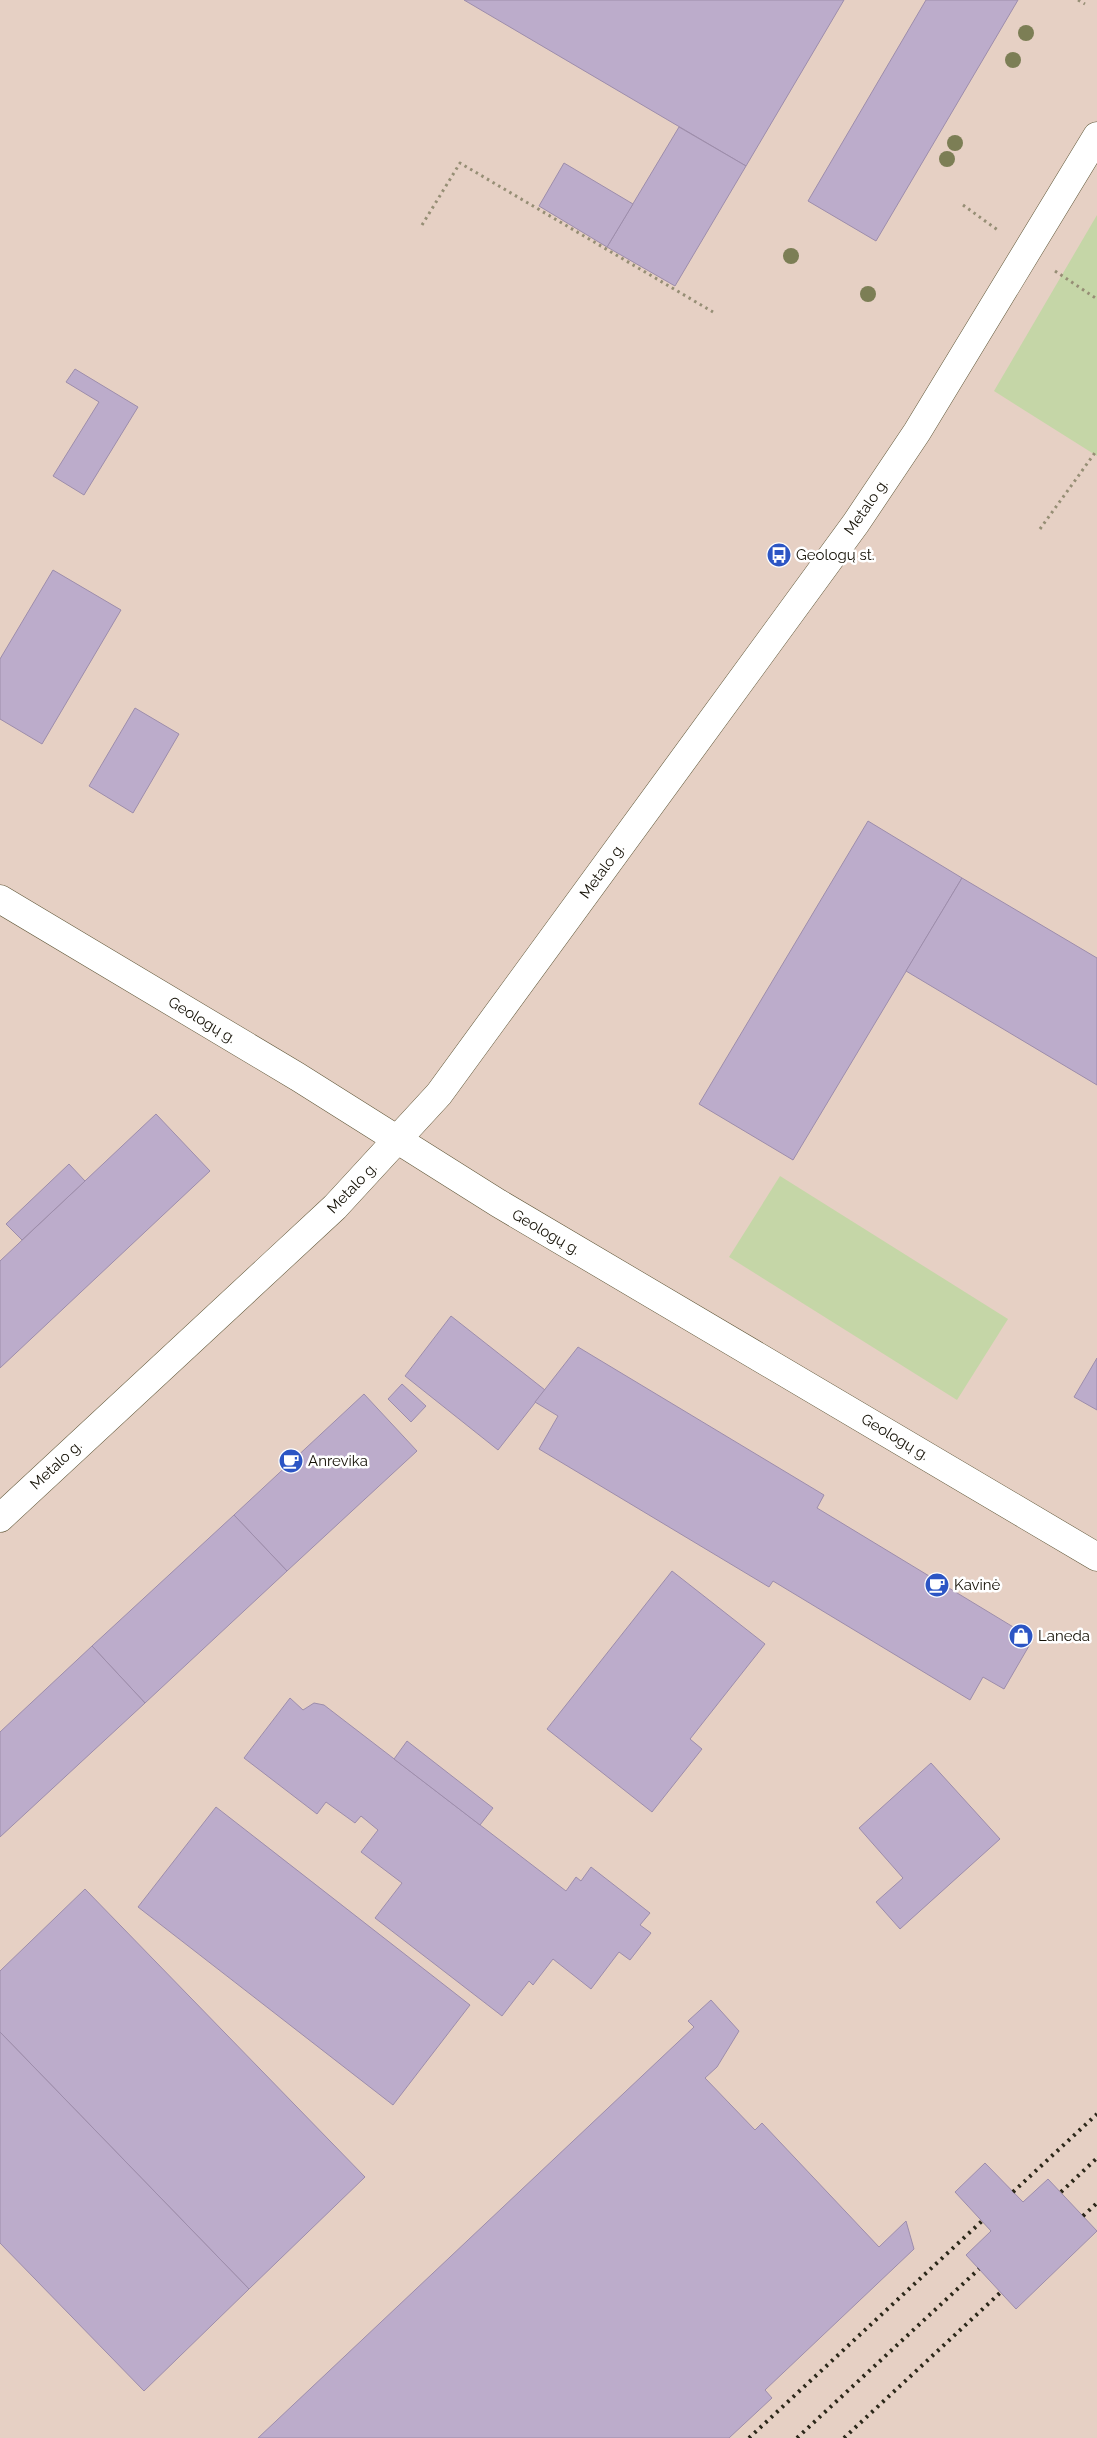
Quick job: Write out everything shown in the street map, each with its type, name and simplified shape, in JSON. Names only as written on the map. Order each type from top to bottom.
[{"type":"street","name":"Metalo g.","points":[[0,1518],[335,1207],[439,1094],[856,523],[917,432],[1097,136]]},
{"type":"street","name":"Geologų g.","points":[[0,899],[298,1077],[498,1203],[1097,1557]]},
{"type":"path","points":[[1078,0],[1085,4]]},
{"type":"path","points":[[422,225],[460,163],[713,312]]},
{"type":"path","points":[[1040,530],[1097,450]]},
{"type":"shaded area","points":[[0,0],[1097,0],[1097,2438],[0,2438]]},
{"type":"green space","points":[[1097,215],[1097,456],[994,391]]},
{"type":"green space","points":[[780,1176],[1008,1319],[957,1400],[729,1257]]},
{"type":"building","points":[[464,0],[844,0],[746,166]]},
{"type":"building","points":[[926,0],[1018,0],[876,241],[808,201]]},
{"type":"building","points":[[679,127],[746,166],[675,286],[607,247]]},
{"type":"building","points":[[564,163],[633,204],[607,247],[539,206]]},
{"type":"building","points":[[75,369],[138,407],[84,495],[53,476],[99,402],[66,382]]},
{"type":"building","points":[[53,570],[121,610],[42,744],[0,719],[0,659]]},
{"type":"building","points":[[135,708],[179,734],[133,813],[89,786]]},
{"type":"building","points":[[868,821],[962,878],[793,1160],[699,1104]]},
{"type":"building","points":[[962,878],[1097,958],[1097,1085],[906,971]]},
{"type":"building","points":[[156,1114],[210,1171],[0,1368],[0,1261]]},
{"type":"building","points":[[69,1164],[85,1181],[22,1240],[6,1224]]},
{"type":"building","points":[[451,1316],[545,1390],[498,1450],[405,1376]]},
{"type":"building","points":[[578,1347],[824,1495],[817,1508],[1033,1639],[1004,1689],[983,1677],[970,1700],[773,1581],[769,1587],[539,1449],[558,1416],[535,1402]]},
{"type":"building","points":[[1097,1358],[1097,1410],[1074,1397]]},
{"type":"building","points":[[402,1384],[426,1406],[411,1422],[388,1399]]},
{"type":"building","points":[[364,1394],[417,1451],[287,1571],[234,1515]]},
{"type":"building","points":[[234,1515],[287,1571],[145,1703],[92,1646]]},
{"type":"building","points":[[672,1571],[765,1644],[690,1739],[702,1749],[652,1812],[547,1729]]},
{"type":"building","points":[[92,1646],[145,1703],[0,1837],[0,1732]]},
{"type":"building","points":[[290,1698],[303,1710],[314,1703],[324,1705],[566,1891],[576,1877],[581,1881],[591,1867],[650,1913],[640,1925],[651,1933],[630,1960],[619,1952],[591,1989],[553,1959],[533,1985],[529,1981],[502,2016],[375,1918],[402,1883],[361,1852],[378,1830],[361,1816],[355,1823],[326,1802],[317,1814],[244,1758]]},
{"type":"building","points":[[407,1741],[493,1808],[480,1825],[394,1759]]},
{"type":"building","points":[[931,1763],[1000,1839],[900,1929],[876,1902],[903,1878],[859,1828]]},
{"type":"building","points":[[216,1807],[470,2005],[393,2105],[138,1907]]},
{"type":"building","points":[[85,1889],[365,2177],[249,2289],[0,2032],[0,1971]]},
{"type":"building","points":[[711,2000],[739,2031],[717,2067],[705,2078],[755,2130],[762,2123],[879,2247],[906,2221],[914,2249],[765,2390],[772,2398],[729,2438],[258,2438],[694,2027],[688,2021]]},
{"type":"building","points":[[0,2032],[249,2289],[144,2391],[0,2243]]},
{"type":"building","points":[[985,2163],[1023,2202],[1048,2179],[1097,2231],[1016,2309],[966,2255],[991,2231],[955,2192]]},
{"type":"railway","points":[[1013,2192],[1097,2114]]},
{"type":"railway","points":[[1061,2192],[1097,2158]]},
{"type":"railway","points":[[1083,2216],[1097,2203]]},
{"type":"railway","points":[[749,2438],[982,2221]]},
{"type":"railway","points":[[797,2438],[979,2269]]},
{"type":"railway","points":[[844,2438],[1001,2292]]},
{"type":"place","name":"Geologų st.","points":[[779,555]]},
{"type":"place","name":"Anrevika","points":[[291,1461]]},
{"type":"place","name":"Kavinė","points":[[937,1585]]},
{"type":"place","name":"Laneda","points":[[1021,1636]]}]
